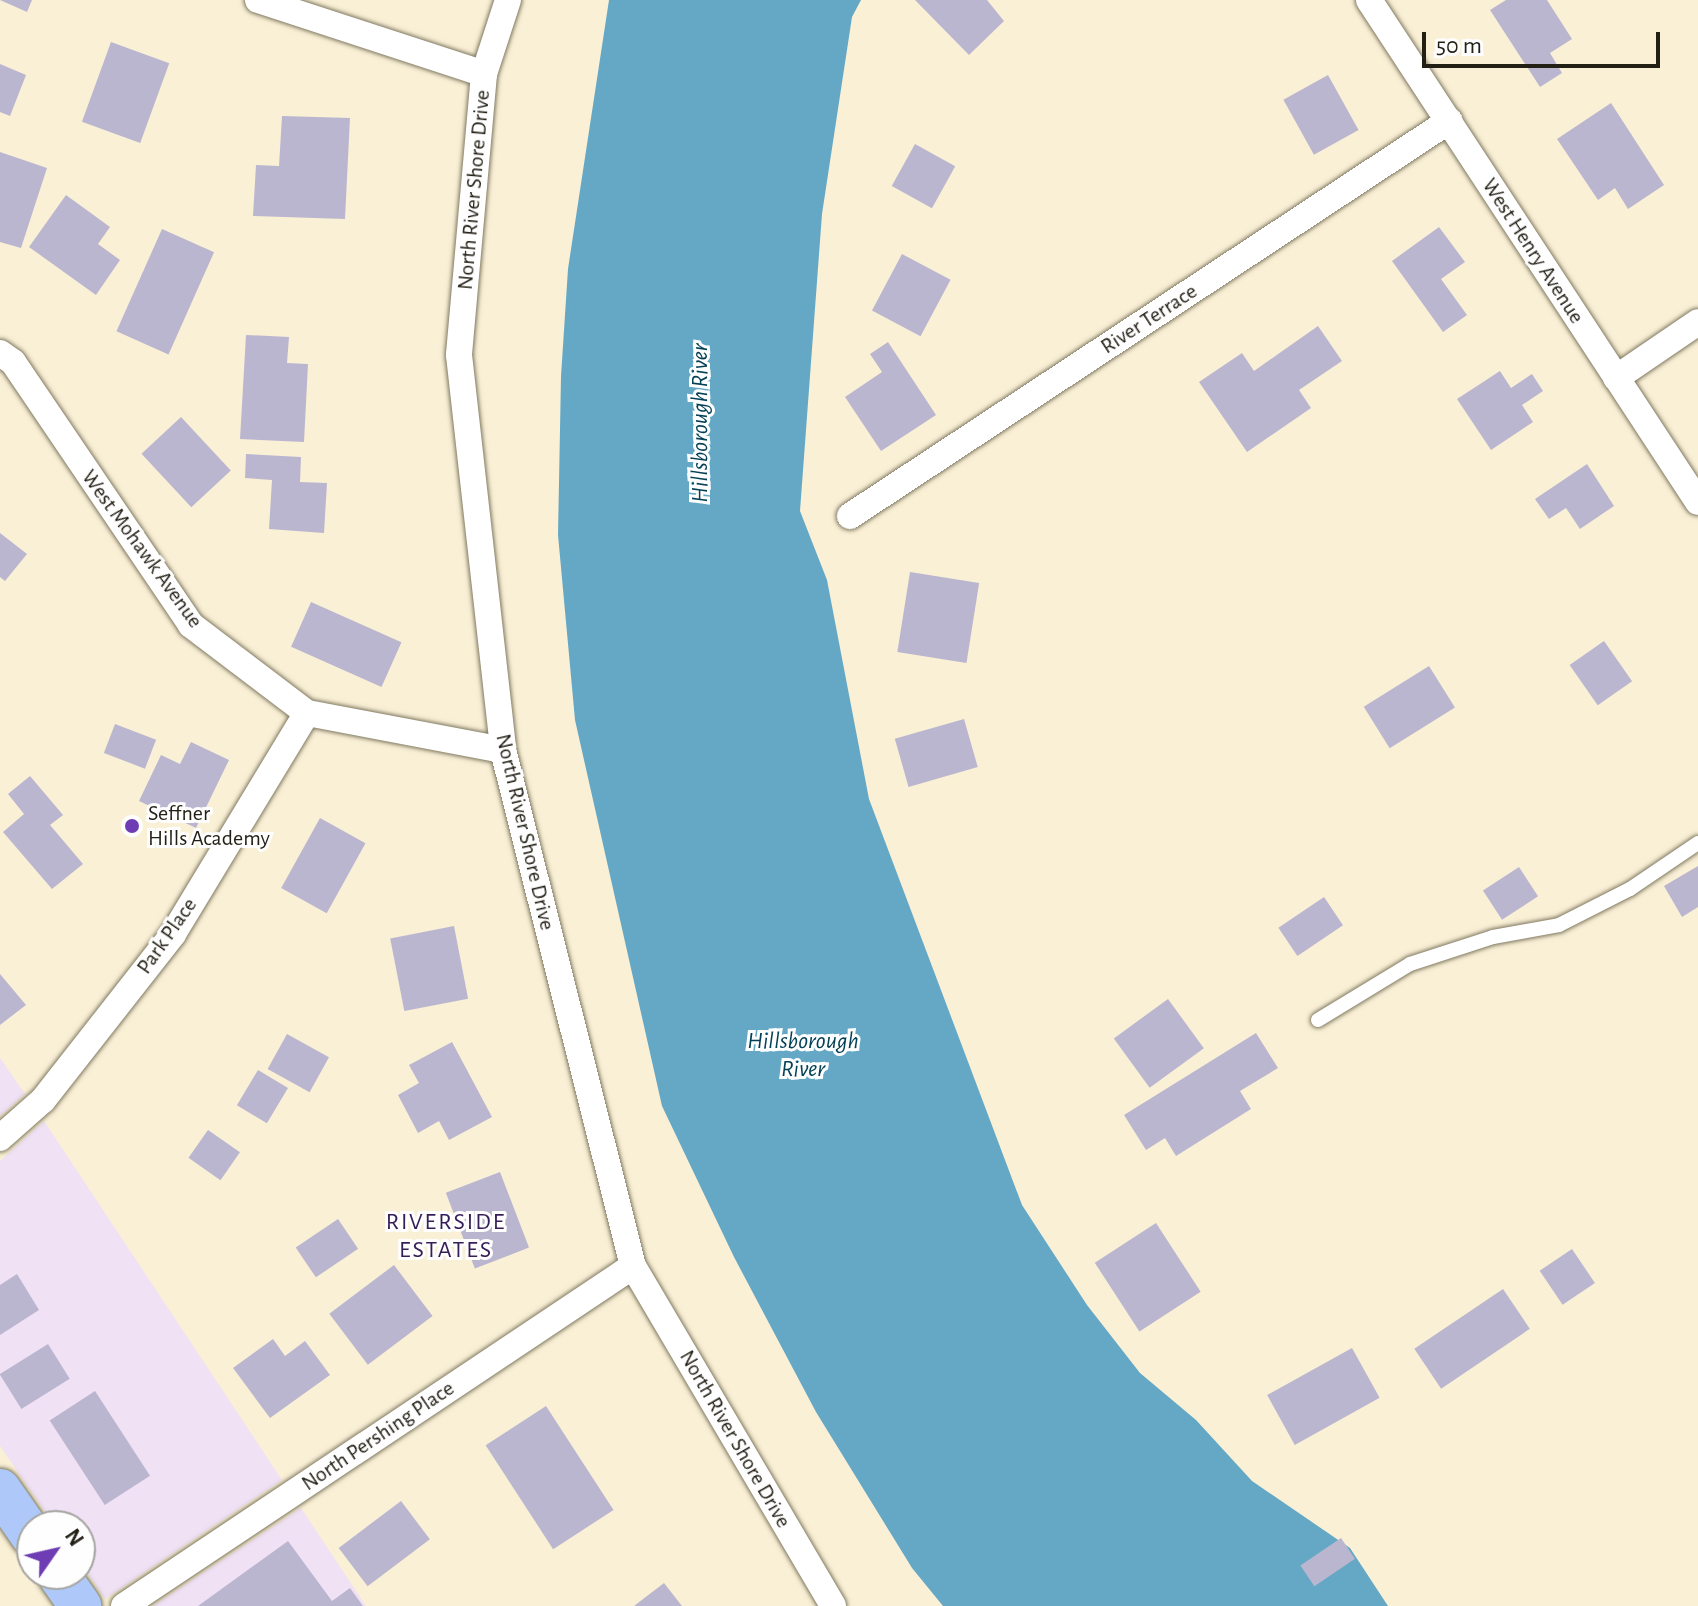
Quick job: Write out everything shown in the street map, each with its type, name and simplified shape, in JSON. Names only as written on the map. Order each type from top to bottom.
[{"type":"main road","points":[[0,1490],[16,1513]]},
{"type":"street","points":[[258,0],[484,74]]},
{"type":"street","name":"North River Shore Drive","points":[[508,0],[484,74],[459,355],[503,750],[633,1266],[833,1606]]},
{"type":"street","name":"West Henry Avenue","points":[[1369,0],[1698,502]]},
{"type":"street","name":"River Terrace","points":[[850,516],[1449,121]]},
{"type":"street","points":[[1616,378],[1698,322]]},
{"type":"street","name":"West Mohawk Avenue","points":[[0,353],[13,362],[191,625],[307,713],[503,750]]},
{"type":"street","name":"Park Place","points":[[0,1138],[43,1100],[173,934],[307,713]]},
{"type":"street","name":"North Pershing Place","points":[[124,1606],[633,1266]]},
{"type":"lane","points":[[1318,1020],[1410,964],[1493,937],[1559,925],[1630,889],[1698,843]]},
{"type":"shaded area","points":[[0,1058],[25,1094],[0,1116]]},
{"type":"shaded area","points":[[44,1121],[282,1480],[105,1599],[96,1586],[96,1510],[44,1510],[0,1446],[0,1161]]},
{"type":"shaded area","points":[[301,1508],[366,1606],[153,1606]]},
{"type":"water","name":"Hillsborough River","points":[[609,0],[861,0],[852,17],[822,214],[800,511],[827,580],[869,799],[1022,1205],[1087,1305],[1140,1373],[1196,1420],[1252,1481],[1350,1548],[1388,1606],[943,1606],[912,1568],[816,1412],[734,1257],[662,1106],[575,720],[558,535],[561,376],[568,269]]},
{"type":"building","points":[[0,0],[32,0],[27,12]]},
{"type":"building","points":[[915,0],[987,0],[1004,21],[969,55]]},
{"type":"building","points":[[1506,0],[1547,0],[1572,39],[1550,53],[1562,73],[1540,87],[1490,10]]},
{"type":"building","points":[[111,42],[169,63],[140,143],[82,122]]},
{"type":"building","points":[[0,64],[26,75],[10,116],[0,112]]},
{"type":"building","points":[[1328,75],[1359,130],[1314,155],[1283,100]]},
{"type":"building","points":[[1611,103],[1664,185],[1628,209],[1615,188],[1598,200],[1557,139]]},
{"type":"building","points":[[282,116],[350,118],[345,219],[253,216],[256,165],[279,166]]},
{"type":"building","points":[[915,144],[955,166],[932,208],[892,186]]},
{"type":"building","points":[[0,152],[47,168],[21,248],[0,242]]},
{"type":"building","points":[[66,195],[110,227],[98,244],[120,260],[96,295],[29,247]]},
{"type":"building","points":[[1439,227],[1465,262],[1441,279],[1467,315],[1443,332],[1392,261]]},
{"type":"building","points":[[162,229],[214,252],[169,355],[116,331]]},
{"type":"building","points":[[902,254],[951,280],[921,336],[872,311]]},
{"type":"building","points":[[1318,326],[1342,361],[1299,390],[1311,408],[1247,452],[1199,382],[1242,353],[1254,371]]},
{"type":"building","points":[[246,335],[289,337],[287,363],[308,364],[304,442],[240,439]]},
{"type":"building","points":[[888,342],[936,415],[881,451],[845,397],[882,372],[870,354]]},
{"type":"building","points":[[1500,371],[1511,388],[1532,374],[1543,391],[1522,405],[1533,422],[1491,450],[1457,399]]},
{"type":"building","points":[[181,417],[231,470],[191,507],[142,454]]},
{"type":"building","points":[[246,454],[301,457],[300,482],[327,483],[324,533],[269,529],[272,480],[245,478]]},
{"type":"building","points":[[1587,464],[1614,506],[1580,529],[1566,508],[1549,519],[1535,499]]},
{"type":"building","points":[[0,533],[27,554],[5,581],[0,577]]},
{"type":"building","points":[[910,572],[979,583],[966,663],[897,652]]},
{"type":"building","points":[[311,602],[401,642],[382,687],[291,647]]},
{"type":"building","points":[[1604,641],[1632,681],[1598,705],[1570,665]]},
{"type":"building","points":[[1429,666],[1455,708],[1390,748],[1364,707]]},
{"type":"building","points":[[964,719],[978,767],[909,787],[895,739]]},
{"type":"building","points":[[115,724],[156,740],[145,769],[104,753]]},
{"type":"building","points":[[191,742],[229,760],[196,828],[139,801],[161,755],[180,764]]},
{"type":"building","points":[[30,776],[63,815],[50,825],[83,864],[52,889],[3,832],[24,814],[8,794]]},
{"type":"building","points":[[320,818],[365,843],[327,913],[281,888]]},
{"type":"building","points":[[1698,866],[1698,907],[1682,917],[1664,886]]},
{"type":"building","points":[[1519,867],[1538,896],[1502,920],[1483,890]]},
{"type":"building","points":[[1324,897],[1343,925],[1297,956],[1278,928]]},
{"type":"building","points":[[454,926],[468,999],[404,1011],[390,938]]},
{"type":"building","points":[[0,974],[26,1005],[0,1025]]},
{"type":"building","points":[[1168,999],[1204,1048],[1150,1088],[1114,1038]]},
{"type":"building","points":[[1256,1033],[1278,1068],[1240,1091],[1251,1109],[1176,1156],[1165,1138],[1146,1150],[1124,1115]]},
{"type":"building","points":[[287,1034],[329,1057],[310,1092],[268,1069]]},
{"type":"building","points":[[452,1042],[492,1117],[449,1140],[439,1121],[418,1133],[398,1095],[419,1083],[409,1065]]},
{"type":"building","points":[[258,1070],[288,1088],[267,1123],[237,1105]]},
{"type":"building","points":[[208,1130],[240,1152],[220,1180],[188,1158]]},
{"type":"building","points":[[500,1172],[529,1248],[475,1268],[446,1193]]},
{"type":"building","points":[[338,1219],[358,1249],[316,1277],[296,1248]]},
{"type":"building","points":[[1156,1223],[1201,1292],[1139,1332],[1095,1263]]},
{"type":"building","points":[[1572,1249],[1595,1283],[1563,1305],[1540,1271]]},
{"type":"building","points":[[394,1265],[433,1316],[368,1365],[329,1314]]},
{"type":"building","points":[[17,1274],[39,1310],[0,1335],[0,1285]]},
{"type":"building","points":[[1503,1289],[1530,1329],[1441,1389],[1414,1349]]},
{"type":"building","points":[[273,1339],[285,1356],[305,1341],[330,1375],[270,1418],[233,1368]]},
{"type":"building","points":[[48,1344],[70,1379],[21,1409],[0,1374]]},
{"type":"building","points":[[1352,1348],[1380,1398],[1295,1445],[1267,1395]]},
{"type":"building","points":[[95,1391],[150,1476],[105,1505],[50,1420]]},
{"type":"building","points":[[546,1406],[614,1510],[553,1549],[486,1445]]},
{"type":"building","points":[[401,1501],[430,1539],[368,1586],[339,1548]]},
{"type":"building","points":[[1341,1538],[1355,1559],[1314,1586],[1300,1565]]},
{"type":"building","points":[[288,1541],[332,1601],[350,1588],[363,1606],[198,1606]]},
{"type":"building","points":[[664,1583],[682,1606],[634,1606]]},
{"type":"place","name":"Seffner Hills Academy","points":[[132,826]]},
{"type":"district","name":"RIVERSIDE ESTATES","points":[[446,1237]]}]
